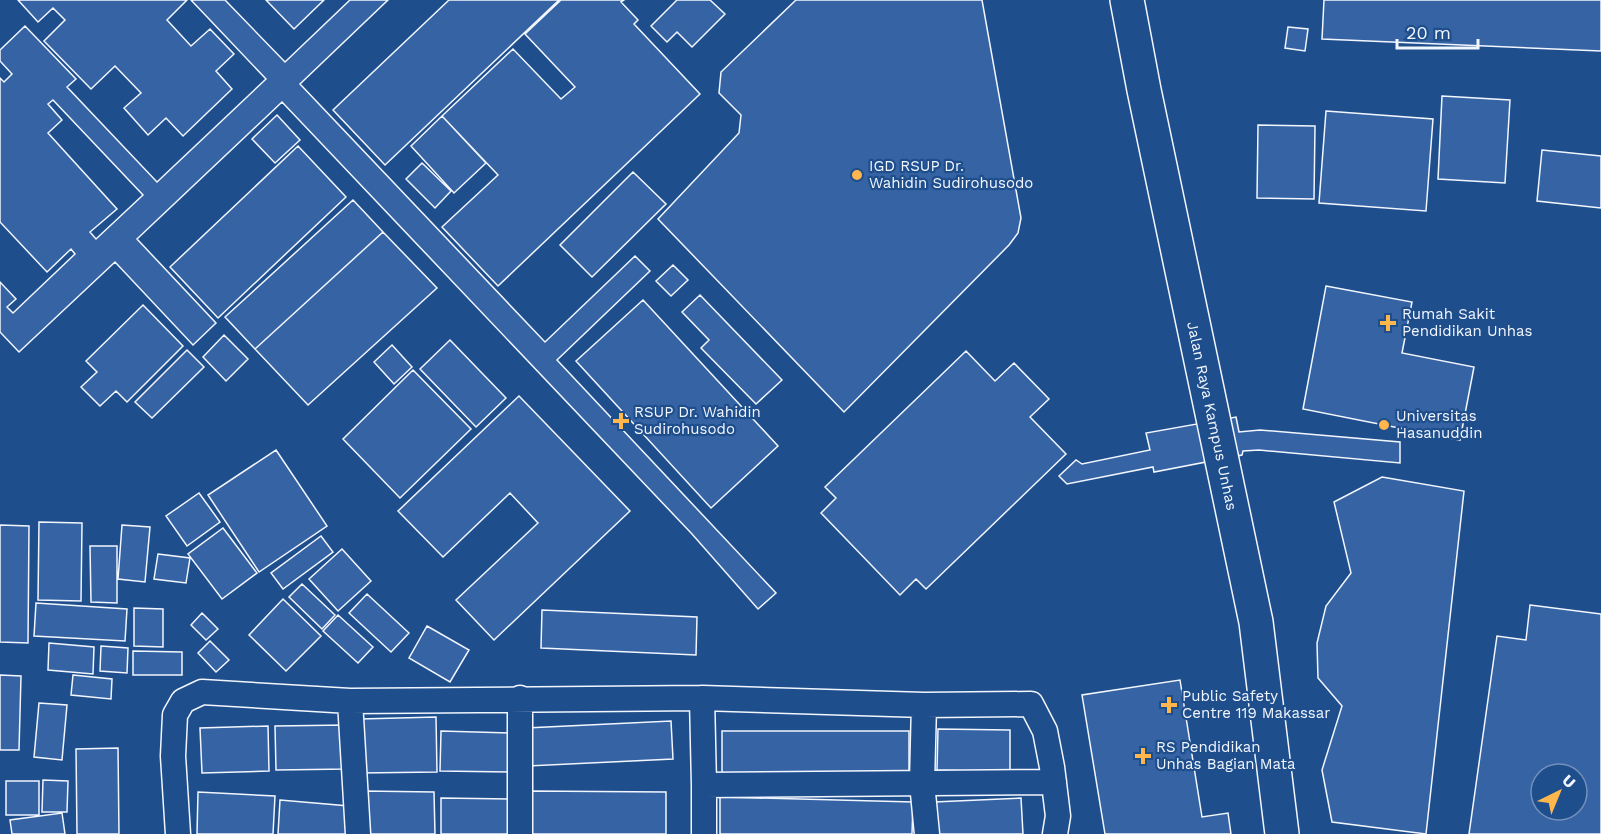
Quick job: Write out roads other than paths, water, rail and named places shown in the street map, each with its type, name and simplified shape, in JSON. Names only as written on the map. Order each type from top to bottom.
[{"type":"street","name":"Jalan Raya Kampus Unhas","points":[[1109,0],[1136,134],[1163,215]]},
{"type":"street","name":"Jalan Raya Kampus Unhas","points":[[1127,0],[1163,215],[1245,623],[1282,834]]},
{"type":"street","name":"Jalan Raya Kampus Unhas","points":[[1245,623],[1261,834]]},
{"type":"street","points":[[178,834],[173,756],[175,716],[183,701],[202,692],[350,701],[702,698],[924,705],[1031,704],[1045,731],[1058,816],[1055,834]]},
{"type":"street","points":[[520,698],[520,834]]},
{"type":"street","points":[[702,698],[704,834]]},
{"type":"street","points":[[350,701],[358,834]]},
{"type":"street","points":[[924,705],[922,783],[927,834]]},
{"type":"street","points":[[704,785],[1054,782]]},
{"type":"place","name":"IGD RSUP Dr. Wahidin Sudirohusodo","points":[[857,175]]},
{"type":"place","name":"Rumah Sakit Pendidikan Unhas","points":[[1388,323]]},
{"type":"place","name":"RSUP Dr. Wahidin Sudirohusodo","points":[[621,421]]},
{"type":"place","name":"Universitas Hasanuddin","points":[[1384,425]]},
{"type":"place","name":"Public Safety Centre 119 Makassar","points":[[1169,705]]},
{"type":"place","name":"RS Pendidikan Unhas Bagian Mata","points":[[1143,756]]}]
